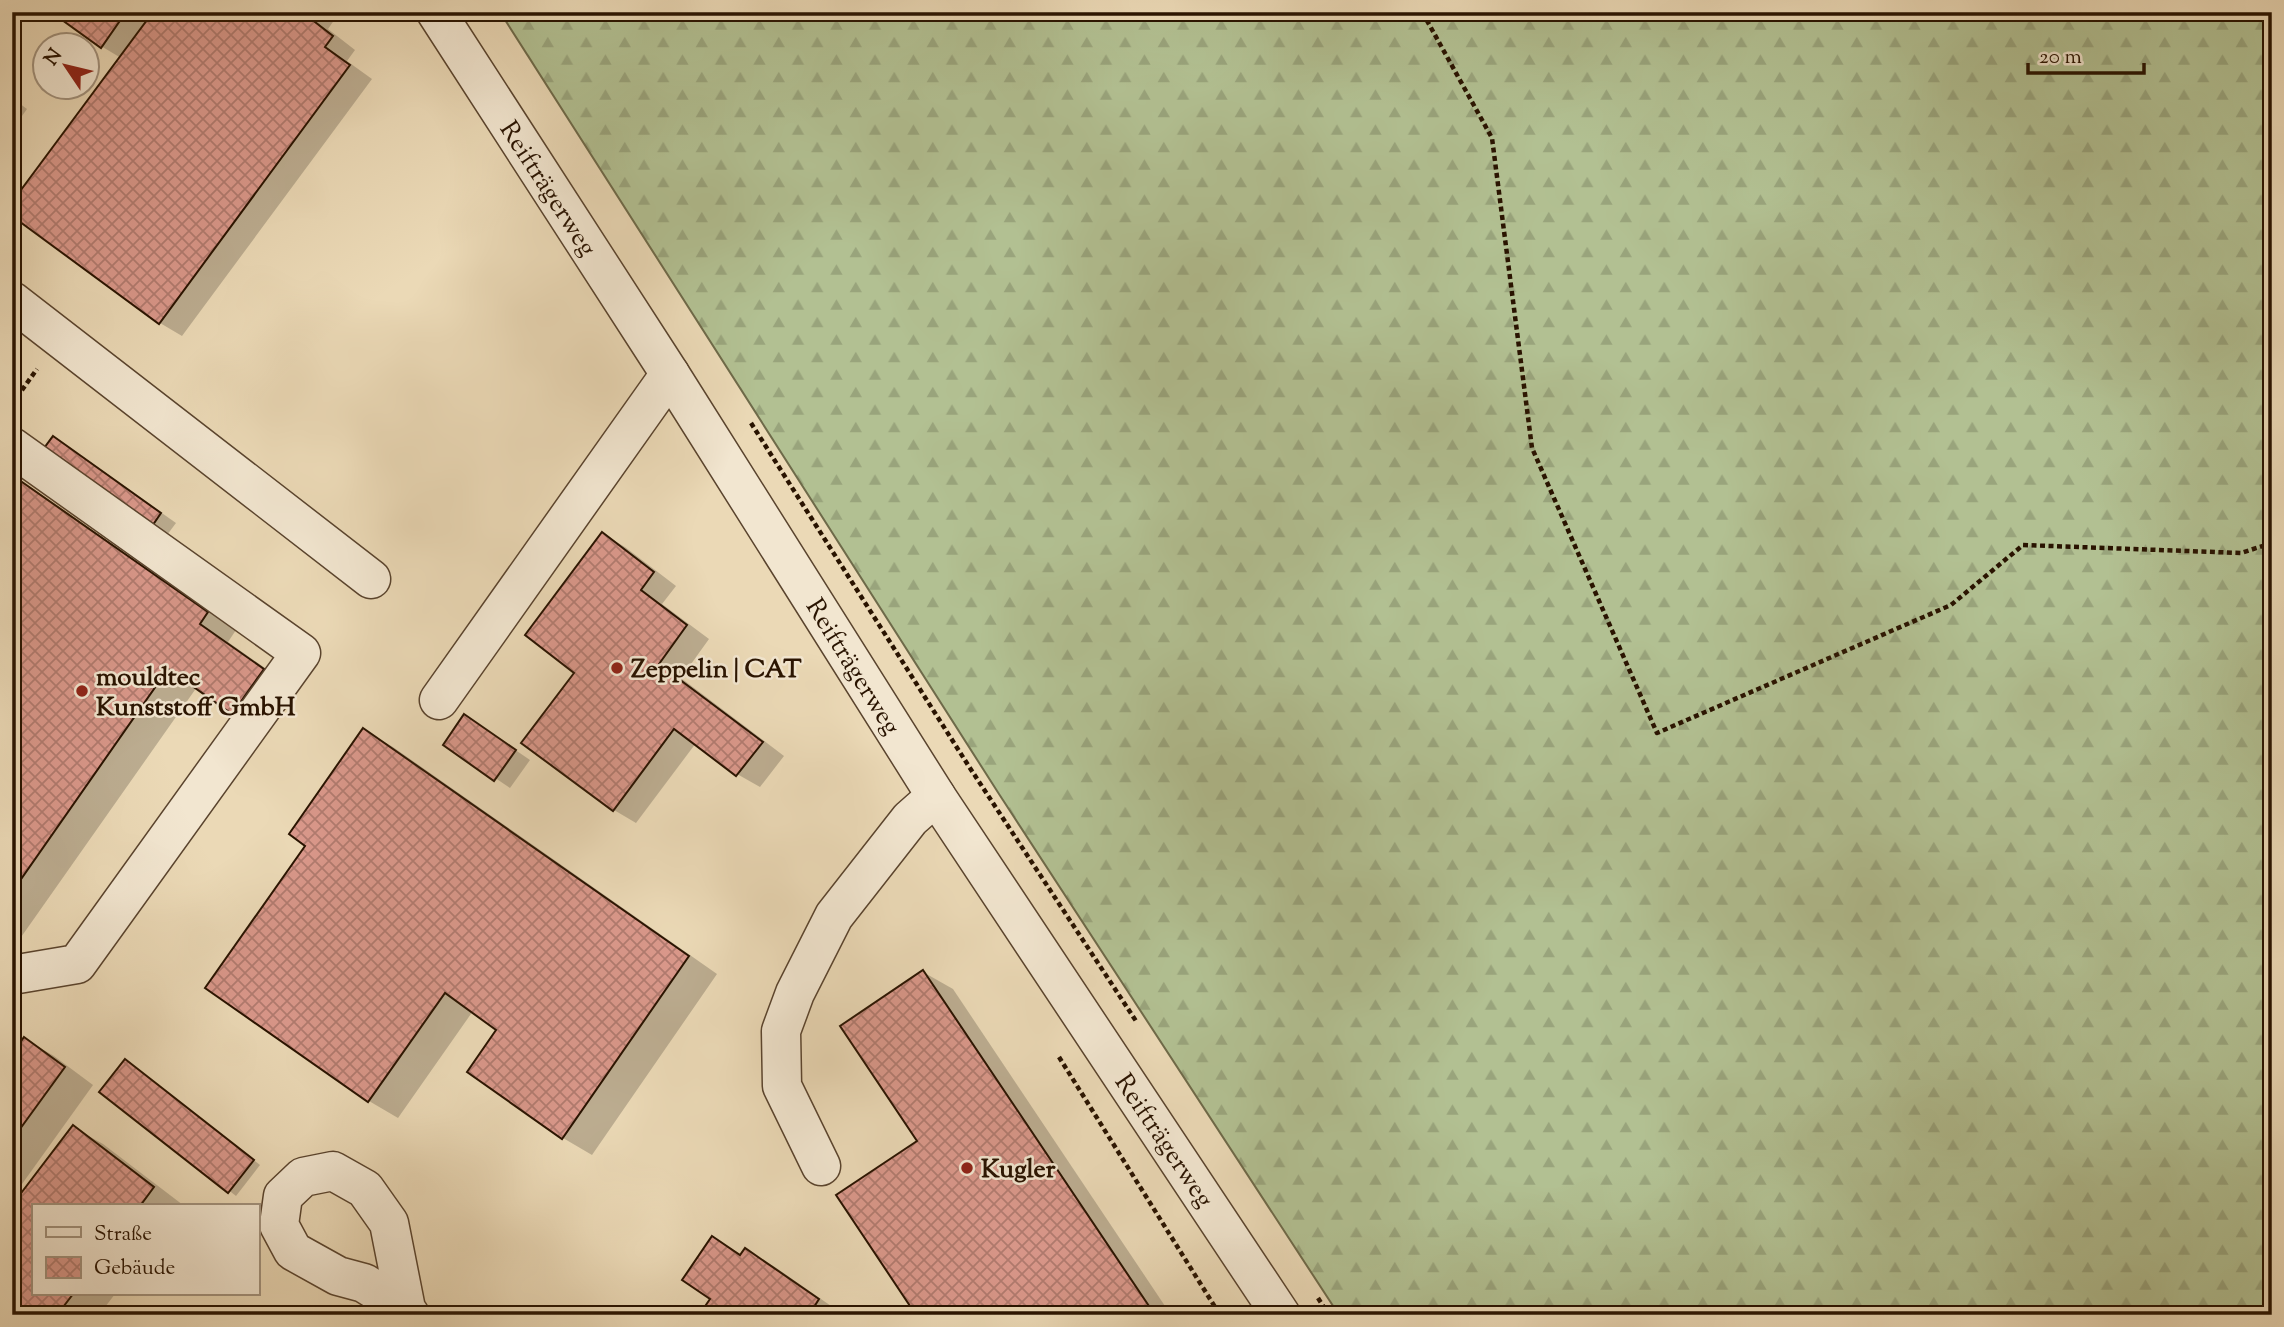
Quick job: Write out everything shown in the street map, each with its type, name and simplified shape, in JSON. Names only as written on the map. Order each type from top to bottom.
[{"type":"street","name":"Reifträgerweg","points":[[436,12],[670,374],[936,796],[1281,1315]]},
{"type":"street","points":[[12,301],[372,579]]},
{"type":"street","points":[[439,700],[670,374]]},
{"type":"street","points":[[12,447],[301,653],[77,964],[12,975]]},
{"type":"street","points":[[821,1166],[782,1086],[781,1031],[795,993],[834,916],[910,819],[936,796]]},
{"type":"path","points":[[1425,12],[1424,17],[1492,138],[1532,449],[1657,733],[1951,605],[2023,545],[2241,553],[2272,543]]},
{"type":"path","points":[[747,417],[968,765],[1142,1030]]},
{"type":"path","points":[[1315,1293],[1329,1315]]},
{"type":"green space","points":[[500,12],[2272,12],[2272,1315],[1339,1315],[999,794]]},
{"type":"building","points":[[51,12],[126,12],[102,47],[102,32],[79,32]]},
{"type":"building","points":[[153,12],[308,12],[306,15],[333,36],[325,47],[350,65],[159,324],[12,216],[12,202],[86,102],[102,102],[102,81]]},
{"type":"building","points":[[53,436],[161,513],[148,532],[39,455]]},
{"type":"building","name":"mouldtec Kunststoff GmbH","points":[[12,475],[208,612],[200,624],[264,669],[232,714],[168,669],[12,892]]},
{"type":"building","name":"Zeppelin | CAT","points":[[602,532],[654,572],[641,590],[687,625],[659,664],[763,742],[736,776],[674,729],[613,811],[521,743],[574,673],[525,635]]},
{"type":"building","points":[[464,714],[516,750],[494,781],[443,745]]},
{"type":"building","points":[[363,728],[689,956],[562,1139],[467,1072],[496,1030],[445,993],[368,1102],[205,988],[305,846],[289,834]]},
{"type":"building","name":"Kugler","points":[[923,970],[1155,1315],[916,1315],[836,1195],[917,1141],[840,1026]]},
{"type":"building","points":[[24,1037],[65,1067],[12,1140],[12,1054]]},
{"type":"building","points":[[125,1059],[254,1160],[228,1193],[99,1092]]},
{"type":"building","points":[[73,1125],[154,1187],[141,1204],[32,1204],[32,1296],[71,1296],[57,1315],[12,1315],[12,1205]]},
{"type":"building","points":[[712,1236],[740,1255],[745,1248],[819,1299],[809,1315],[699,1315],[710,1299],[682,1280]]},
{"type":"place","name":"Zeppelin | CAT","points":[[617,668]]},
{"type":"place","name":"mouldtec Kunststoff GmbH","points":[[82,691]]},
{"type":"place","name":"Kugler","points":[[967,1168]]}]
